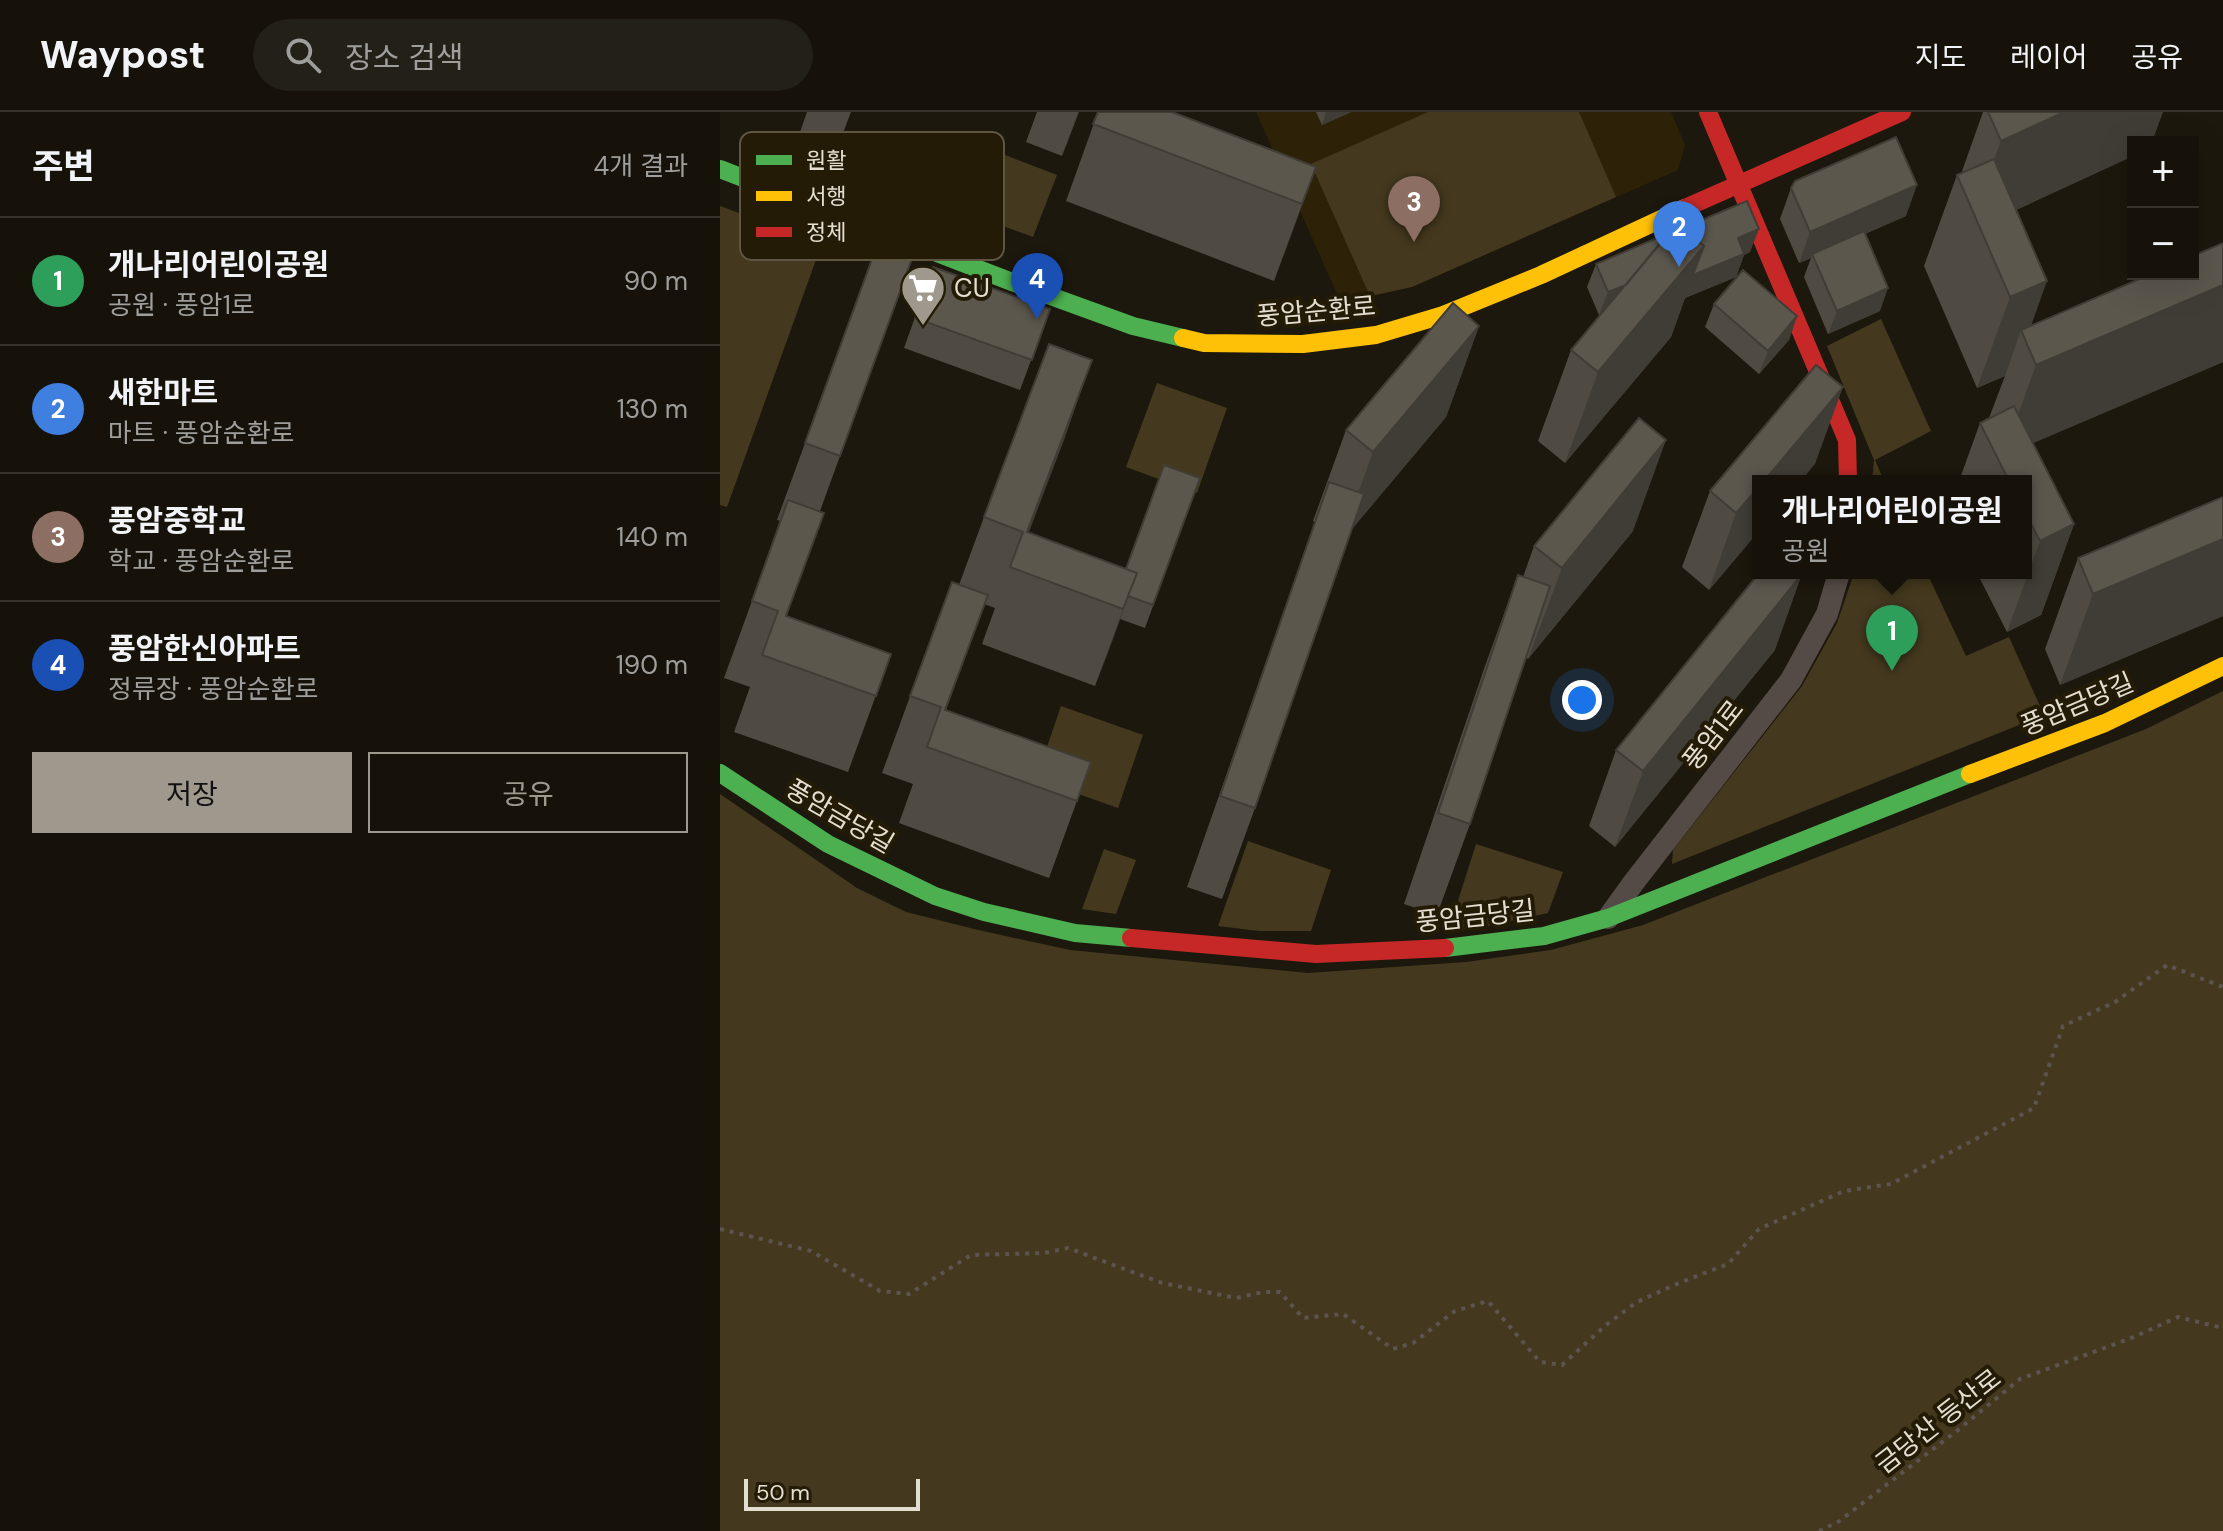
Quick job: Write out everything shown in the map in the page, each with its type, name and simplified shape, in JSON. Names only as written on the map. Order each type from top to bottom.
[{"type":"street","points":[[1708,112],[1847,440],[1848,475]]},
{"type":"street","name":"풍암순환로","points":[[955,260],[1133,326],[1204,343],[1303,344],[1376,335],[1443,315],[1541,275],[1902,112]]},
{"type":"street","name":"풍암순환로","points":[[720,169],[740,177]]},
{"type":"street","name":"풍암1로","points":[[1608,918],[1791,680],[1827,614],[1837,579]]},
{"type":"street","name":"풍암금당길","points":[[720,773],[828,844],[935,896],[984,912],[1075,933],[1316,954],[1464,947],[1544,936],[1608,918],[1876,810],[2105,723],[2223,666]]},
{"type":"path","points":[[720,1229],[811,1251],[880,1291],[909,1294],[971,1255],[1044,1253],[1068,1248],[1162,1283],[1236,1298],[1280,1292],[1303,1318],[1343,1314],[1393,1349],[1413,1343],[1455,1311],[1488,1301],[1540,1362],[1562,1365],[1637,1302],[1728,1264],[1759,1229],[1844,1191],[1891,1184],[2034,1108],[2063,1026],[2115,1002],[2167,965],[2223,987]]},
{"type":"path","name":"금당산 등산로","points":[[1819,1531],[1850,1513],[2020,1379],[2129,1339],[2178,1317],[2223,1328]]},
{"type":"shaded area","points":[[1256,112],[1671,112],[1685,145],[1678,170],[1412,287],[1341,303]]},
{"type":"shaded area","points":[[1428,112],[1579,112],[1616,197],[1412,287],[1370,296],[1311,164]]},
{"type":"shaded area","points":[[1004,155],[1057,175],[1033,237],[1004,226]]},
{"type":"shaded area","points":[[720,206],[740,213],[740,260],[816,260],[727,507],[720,505]]},
{"type":"shaded area","points":[[1881,319],[1931,431],[1875,460],[1881,475],[1873,475],[1874,460],[1827,346]]},
{"type":"shaded area","points":[[1157,383],[1227,408],[1197,493],[1126,467]]},
{"type":"shaded area","points":[[1852,579],[1930,579],[1966,656],[2009,637],[2044,715],[1672,864],[1673,850],[1802,686],[1837,623]]},
{"type":"shaded area","points":[[2223,691],[2223,1531],[720,1531],[720,794],[857,888],[906,912],[1070,950],[1308,973],[1466,962],[1551,950],[1643,925],[2146,729]]},
{"type":"shaded area","points":[[1061,706],[1143,735],[1118,808],[1036,779]]},
{"type":"shaded area","points":[[1248,841],[1331,870],[1311,931],[1259,931],[1218,926]]},
{"type":"shaded area","points":[[1476,844],[1563,872],[1548,913],[1474,929],[1449,929]]},
{"type":"shaded area","points":[[1104,849],[1136,860],[1116,914],[1082,909]]},
{"type":"building","points":[[1098,112],[1172,112],[1316,167],[1302,204],[1093,124]]},
{"type":"building","points":[[1988,112],[2064,112],[2001,141]]},
{"type":"building","points":[[1896,137],[1917,185],[1810,232],[1791,188],[1795,181]]},
{"type":"building","points":[[1994,159],[2047,281],[2010,297],[1957,175]]},
{"type":"building","points":[[1747,201],[1759,229],[1738,238],[1744,254],[1693,275],[1704,246],[1682,228]]},
{"type":"building","points":[[1677,223],[1704,246],[1598,372],[1571,350]]},
{"type":"building","points":[[1864,231],[1888,288],[1837,311],[1812,254]]},
{"type":"building","points":[[1669,233],[1626,285],[1608,292],[1596,264]]},
{"type":"building","points":[[2223,243],[2223,285],[2036,365],[2021,330],[2137,280],[2199,280],[2199,253]]},
{"type":"building","points":[[872,260],[911,260],[840,456],[805,443]]},
{"type":"building","points":[[933,267],[1050,309],[1032,360],[915,318]]},
{"type":"building","points":[[1743,270],[1797,316],[1768,351],[1714,304]]},
{"type":"building","points":[[1453,303],[1479,326],[1373,452],[1346,430]]},
{"type":"building","points":[[1049,344],[1092,360],[1027,532],[1137,573],[1123,609],[1010,567],[1023,532],[984,517]]},
{"type":"building","points":[[1816,365],[1843,387],[1769,475],[1752,475],[1752,495],[1736,513],[1710,491]]},
{"type":"building","points":[[2014,406],[2074,524],[2040,541],[2032,526],[2032,475],[2006,475],[1980,423]]},
{"type":"building","points":[[1639,418],[1666,440],[1562,568],[1534,546]]},
{"type":"building","points":[[1164,465],[1200,478],[1153,605],[1128,596],[1137,573],[1126,569]]},
{"type":"building","points":[[1329,482],[1364,494],[1255,808],[1220,796]]},
{"type":"building","points":[[2223,497],[2223,539],[2093,594],[2078,558]]},
{"type":"building","points":[[788,500],[824,513],[786,616],[891,654],[876,696],[762,655],[778,611],[752,601]]},
{"type":"building","points":[[1518,575],[1550,586],[1470,824],[1438,813]]},
{"type":"building","points":[[1754,579],[1798,579],[1643,771],[1616,750]]},
{"type":"building","points":[[952,582],[988,595],[945,710],[1091,762],[1077,801],[927,747],[941,707],[910,696]]},
{"type":"traffic: fast","points":[[720,169],[740,177]]},
{"type":"traffic: fast","points":[[955,260],[1133,326],[1183,338]]},
{"type":"traffic: fast","points":[[720,773],[828,844],[935,896],[984,912],[1075,933],[1131,938]]},
{"type":"traffic: fast","points":[[1445,948],[1544,936],[1608,918],[1970,774]]},
{"type":"traffic: slow","points":[[1183,338],[1204,343],[1303,344],[1376,335],[1443,315],[1541,275],[1685,208]]},
{"type":"traffic: slow","points":[[1970,774],[2105,723],[2223,666]]},
{"type":"traffic: jam","points":[[1708,112],[1847,440],[1848,475]]},
{"type":"traffic: jam","points":[[1685,208],[1902,112]]},
{"type":"traffic: jam","points":[[1131,938],[1316,954],[1445,948]]},
{"type":"place","name":"풍암중학교","points":[[1414,242]]},
{"type":"place","name":"새한마트","points":[[1679,267]]},
{"type":"place","name":"풍암한신아파트","points":[[1037,319]]},
{"type":"place","name":"CU","points":[[923,327]]},
{"type":"place","name":"개나리어린이공원","points":[[1892,671]]}]
